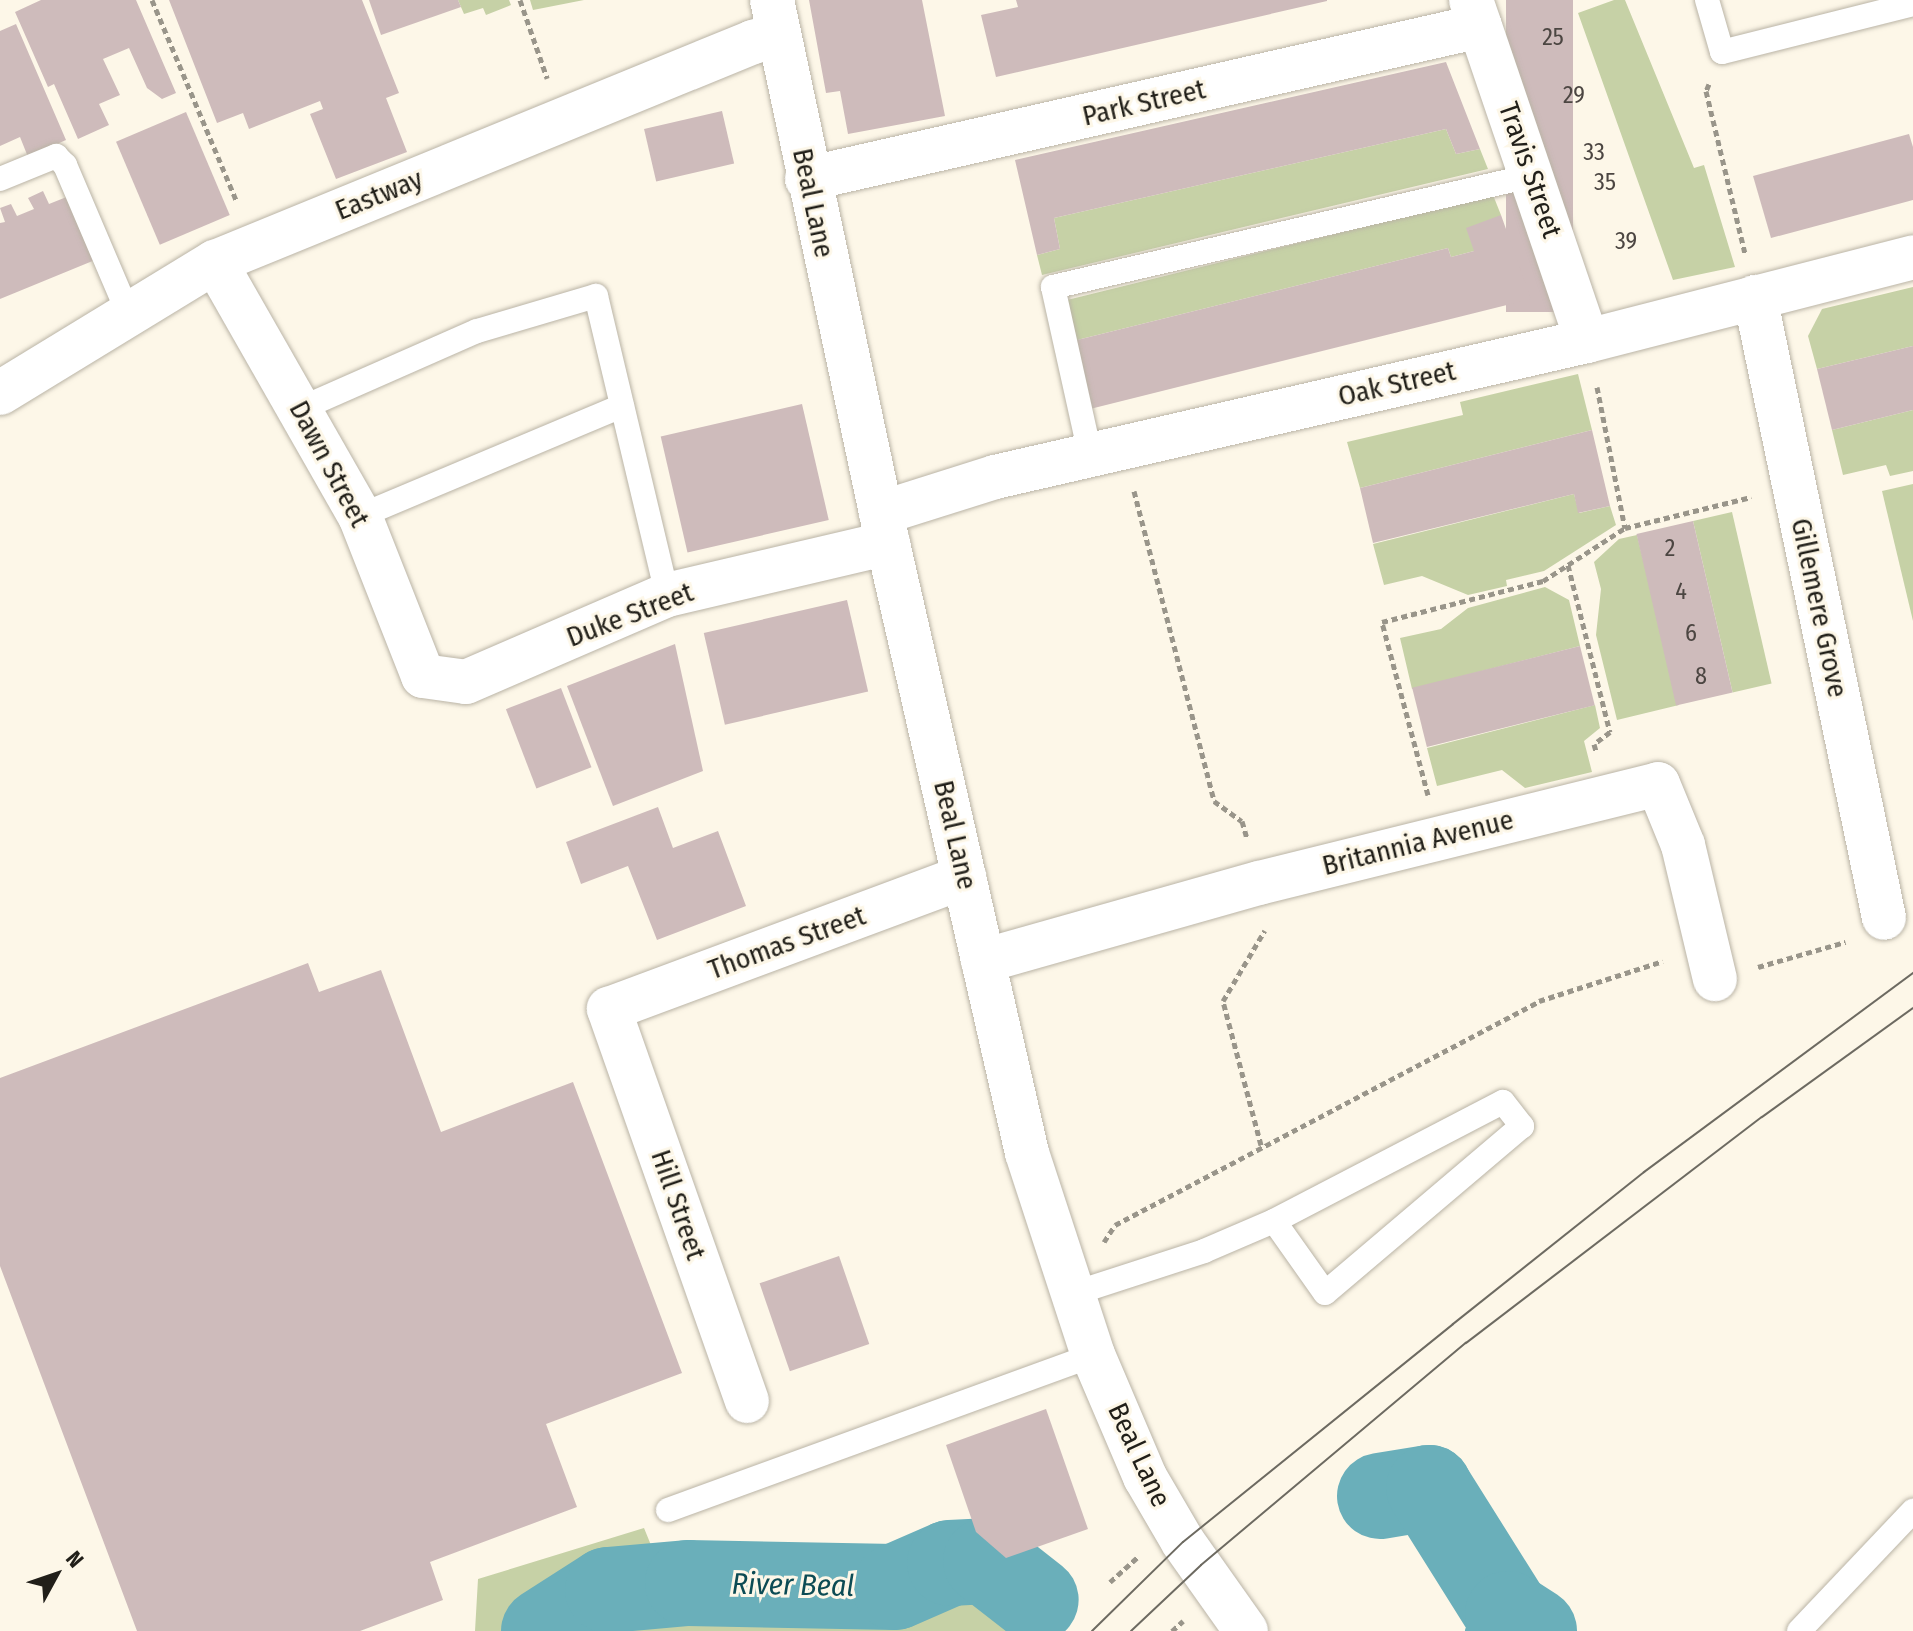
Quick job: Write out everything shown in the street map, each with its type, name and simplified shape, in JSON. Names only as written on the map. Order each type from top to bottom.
[{"type":"street","name":"Travis Street","points":[[1475,13],[1533,175],[1587,341]]},
{"type":"street","name":"Park Street","points":[[807,179],[1475,13]]},
{"type":"street","name":"Eastway","points":[[0,393],[215,262],[753,42],[775,18]]},
{"type":"street","name":"Beal Lane","points":[[775,18],[884,528],[1027,1153],[1093,1355],[1145,1477],[1183,1542],[1246,1631]]},
{"type":"street","name":"Oak Street","points":[[884,528],[995,477],[1587,341],[1913,257]]},
{"type":"street","name":"Dawn Street","points":[[215,262],[360,516],[423,676]]},
{"type":"street","name":"Gillemere Grove","points":[[1755,297],[1884,918]]},
{"type":"street","name":"Duke Street","points":[[423,676],[466,682],[667,595],[884,528]]},
{"type":"street","name":"Britannia Avenue","points":[[983,961],[1259,883],[1658,784],[1683,845],[1715,979]]},
{"type":"street","name":"Thomas Street","points":[[609,1009],[964,877]]},
{"type":"street","name":"Hill Street","points":[[609,1009],[747,1401]]},
{"type":"lane","points":[[1707,0],[1722,52],[1913,4]]},
{"type":"lane","points":[[0,179],[56,156],[65,165],[128,313]]},
{"type":"lane","points":[[1106,451],[1053,287],[1533,175]]},
{"type":"lane","points":[[300,409],[477,331],[596,296],[667,595]]},
{"type":"lane","points":[[360,516],[622,406]]},
{"type":"lane","points":[[1072,1294],[1204,1251],[1274,1221],[1503,1102],[1522,1126],[1325,1293],[1274,1221]]},
{"type":"lane","points":[[668,1510],[1093,1355]]},
{"type":"lane","points":[[1799,1631],[1913,1511]]},
{"type":"path","points":[[152,0],[255,246]]},
{"type":"path","points":[[520,0],[549,84]]},
{"type":"path","points":[[1722,52],[1706,91],[1755,297]]},
{"type":"path","points":[[1587,341],[1625,528]]},
{"type":"path","points":[[1106,451],[1214,801],[1242,821],[1259,883],[1267,926],[1223,1001],[1261,1145]]},
{"type":"path","points":[[1443,793],[1429,797],[1382,622],[1543,581],[1625,528],[1794,486]]},
{"type":"path","points":[[1568,565],[1610,732],[1594,744],[1598,757]]},
{"type":"path","points":[[1072,1294],[1115,1225],[1261,1145],[1539,1001],[1672,958],[1715,979],[1845,942],[1884,918]]},
{"type":"green space","points":[[458,0],[509,0],[511,5],[486,15],[483,8],[464,14]]},
{"type":"green space","points":[[530,0],[584,0],[533,10]]},
{"type":"green space","points":[[1614,0],[1625,0],[1694,168],[1704,165],[1735,267],[1673,280],[1578,13]]},
{"type":"green space","points":[[1446,129],[1456,154],[1480,149],[1488,169],[1042,275],[1037,255],[1060,249],[1054,218]]},
{"type":"green space","points":[[1493,195],[1501,215],[1474,251],[1451,257],[1448,248],[1073,341],[1063,301]]},
{"type":"green space","points":[[1913,287],[1913,346],[1817,369],[1808,336],[1822,309]]},
{"type":"green space","points":[[1578,374],[1592,430],[1360,488],[1347,442],[1463,415],[1460,402]]},
{"type":"green space","points":[[1913,410],[1913,471],[1890,476],[1886,465],[1843,475],[1832,430]]},
{"type":"green space","points":[[1913,484],[1913,621],[1882,491]]},
{"type":"green space","points":[[1574,494],[1579,513],[1610,506],[1616,525],[1544,571],[1506,580],[1507,586],[1468,595],[1422,576],[1384,585],[1373,544]]},
{"type":"green space","points":[[1732,512],[1772,683],[1733,692],[1693,521]]},
{"type":"green space","points":[[1637,535],[1679,705],[1617,720],[1596,635],[1601,589],[1594,562],[1619,539]]},
{"type":"green space","points":[[1545,587],[1569,600],[1580,646],[1412,689],[1400,638],[1441,629],[1468,608]]},
{"type":"green space","points":[[1595,705],[1600,728],[1584,741],[1592,772],[1525,788],[1502,770],[1437,786],[1427,748]]},
{"type":"green space","points":[[644,1528],[673,1599],[751,1570],[912,1596],[955,1566],[1025,1623],[1017,1631],[475,1631],[478,1579]]},
{"type":"building","points":[[41,0],[136,0],[176,93],[162,99],[147,88],[129,48],[103,59],[120,95],[99,104],[109,125],[78,139],[54,84],[48,87],[15,12]]},
{"type":"building","points":[[169,0],[362,0],[399,93],[386,98],[407,152],[336,179],[310,114],[323,109],[320,101],[249,129],[243,113],[217,123]]},
{"type":"building","points":[[369,0],[458,0],[461,7],[381,35]]},
{"type":"building","points":[[809,0],[922,0],[945,116],[848,134],[840,91],[826,93]]},
{"type":"building","points":[[1016,0],[1327,1],[996,77],[981,15],[1018,7]]},
{"type":"building","points":[[1506,0],[1573,0],[1573,312],[1506,312]]},
{"type":"building","points":[[16,24],[66,140],[28,157],[20,137],[0,146],[0,31]]},
{"type":"building","points":[[1446,62],[1480,149],[1456,154],[1446,129],[1054,218],[1060,249],[1037,255],[1015,160]]},
{"type":"building","points":[[722,111],[734,164],[656,182],[644,129]]},
{"type":"building","points":[[186,112],[230,215],[160,245],[116,142]]},
{"type":"building","points":[[1909,134],[1913,147],[1913,200],[1771,238],[1753,176]]},
{"type":"building","points":[[43,191],[49,204],[69,196],[95,260],[0,299],[0,223],[5,222],[0,208],[11,204],[17,216],[34,209],[28,198]]},
{"type":"building","points":[[1501,215],[1531,299],[1090,409],[1073,341],[1448,248],[1451,257],[1474,251],[1466,228]]},
{"type":"building","points":[[1913,346],[1913,410],[1832,430],[1817,369]]},
{"type":"building","points":[[802,404],[829,520],[687,553],[661,437]]},
{"type":"building","points":[[1592,430],[1610,506],[1578,513],[1574,494],[1373,543],[1360,488]]},
{"type":"building","points":[[1693,521],[1733,692],[1676,706],[1636,534]]},
{"type":"building","points":[[847,600],[868,692],[725,725],[704,633]]},
{"type":"building","points":[[675,644],[703,771],[613,806],[567,686]]},
{"type":"building","points":[[1580,646],[1595,705],[1427,747],[1412,688]]},
{"type":"building","points":[[561,688],[591,767],[536,788],[506,709]]},
{"type":"building","points":[[658,807],[673,848],[718,831],[746,906],[657,940],[628,866],[581,884],[566,842]]},
{"type":"building","points":[[308,963],[319,992],[381,970],[441,1132],[573,1082],[682,1373],[546,1424],[577,1507],[430,1562],[443,1600],[360,1631],[137,1631],[0,1266],[0,1078]]},
{"type":"building","points":[[839,1256],[869,1344],[790,1371],[760,1283]]},
{"type":"building","points":[[1046,1409],[1088,1529],[1006,1558],[976,1532],[946,1445]]},
{"type":"waterway","name":"River Beal","points":[[1380,1496],[1429,1488],[1508,1614],[1534,1631]]},
{"type":"waterway","name":"River Beal","points":[[544,1631],[608,1590],[688,1583],[895,1587],[950,1563],[986,1561],[1036,1600]]},
{"type":"waterway","points":[[1472,1631],[1508,1614]]},
{"type":"tram line","points":[[1092,1631],[1183,1542],[1453,1324],[1644,1172],[1913,973]]},
{"type":"tram line","points":[[1131,1631],[1201,1565],[1466,1343],[1762,1117],[1913,1008]]}]
